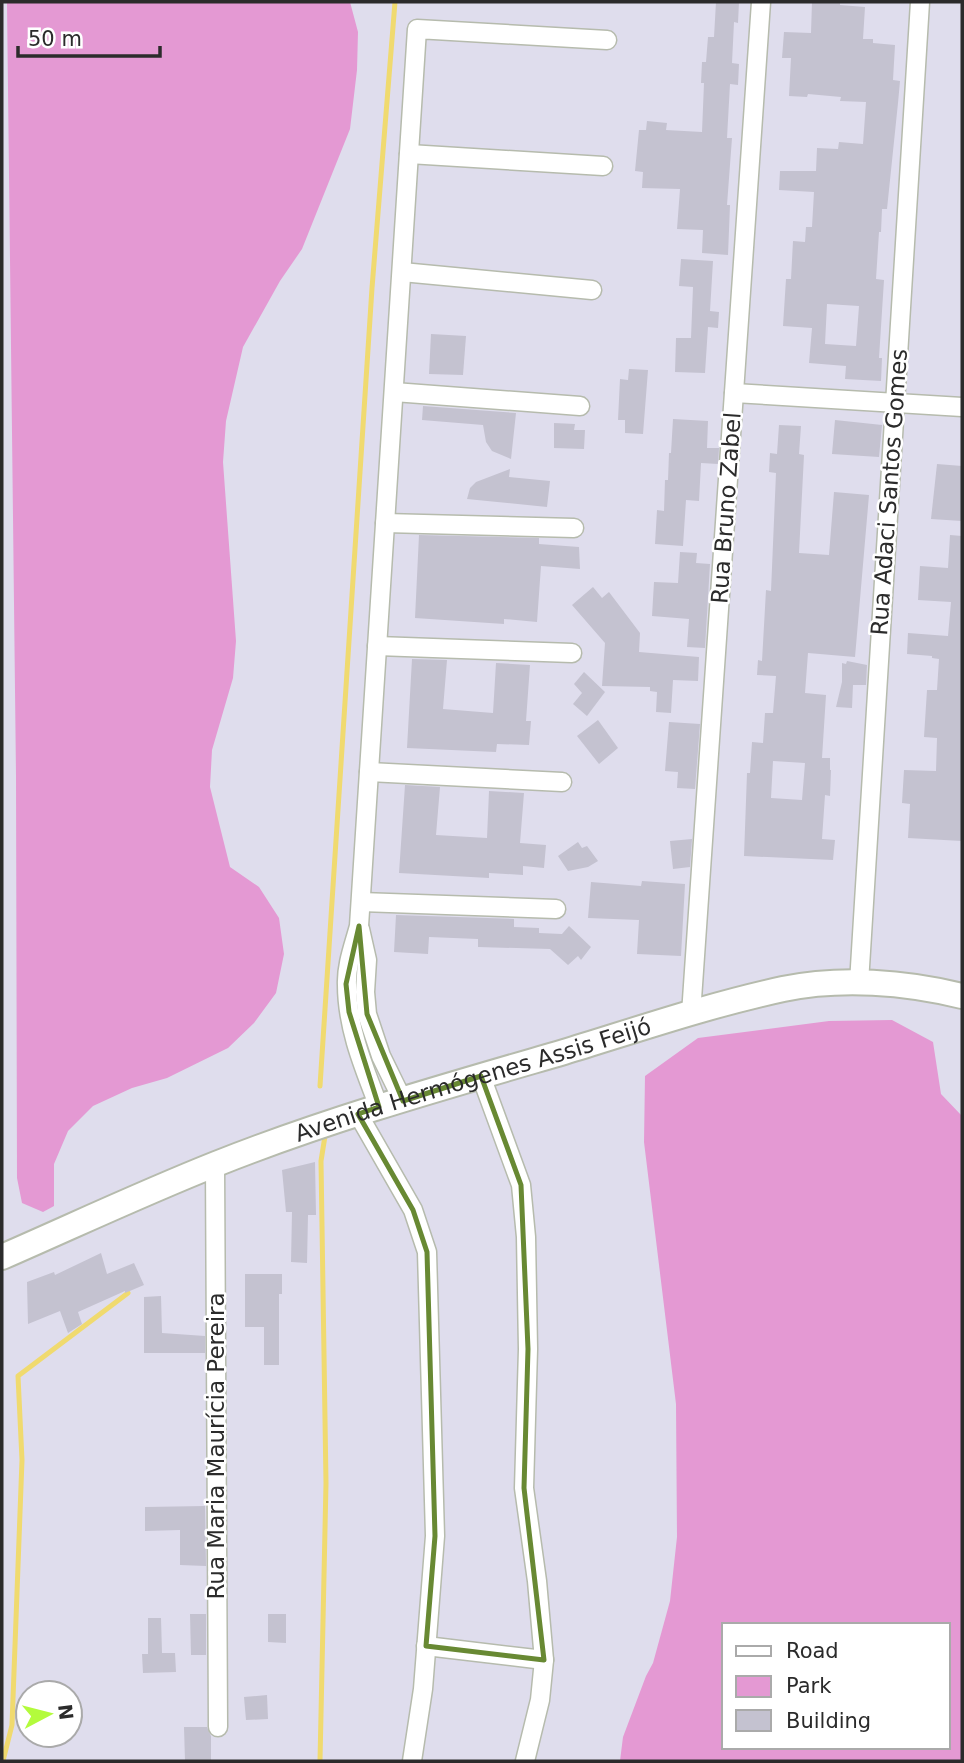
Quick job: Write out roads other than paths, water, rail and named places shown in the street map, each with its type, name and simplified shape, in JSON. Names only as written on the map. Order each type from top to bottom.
[{"type":"main road","name":"Avenida Hermógenes Assis Feijó","points":[[2,1257],[215,1164],[380,1107],[691,1014],[784,989],[859,983],[904,986],[962,996]]},
{"type":"street","name":"Rua Bruno Zabel","points":[[691,1014],[761,2]]},
{"type":"street","name":"Rua Adaci Santos Gomes","points":[[859,983],[920,2]]},
{"type":"street","points":[[412,1761],[423,1689],[435,1536],[427,1252],[380,1107],[355,1042],[346,984],[349,960],[359,926],[361,902],[417,29],[607,40]]},
{"type":"street","points":[[409,154],[603,166]]},
{"type":"street","points":[[402,272],[592,290]]},
{"type":"street","points":[[394,392],[580,406]]},
{"type":"street","points":[[734,393],[962,407]]},
{"type":"street","points":[[385,523],[574,528]]},
{"type":"street","points":[[377,646],[572,653]]},
{"type":"street","points":[[369,772],[562,782]]},
{"type":"street","points":[[361,902],[556,909]]},
{"type":"street","points":[[481,1076],[521,1185],[526,1237],[528,1349],[524,1488],[537,1581],[544,1660],[540,1700],[526,1761]]},
{"type":"street","name":"Rua Maria Maurícia Pereira","points":[[215,1164],[218,1727]]},
{"type":"street","points":[[426,1646],[544,1660]]},
{"type":"waterway","points":[[320,1086],[372,288],[395,2]]},
{"type":"waterway","points":[[320,1761],[326,1483],[321,1161],[325,1136]]},
{"type":"waterway","points":[[3,1761],[12,1725],[22,1460],[18,1376],[128,1293]]}]
